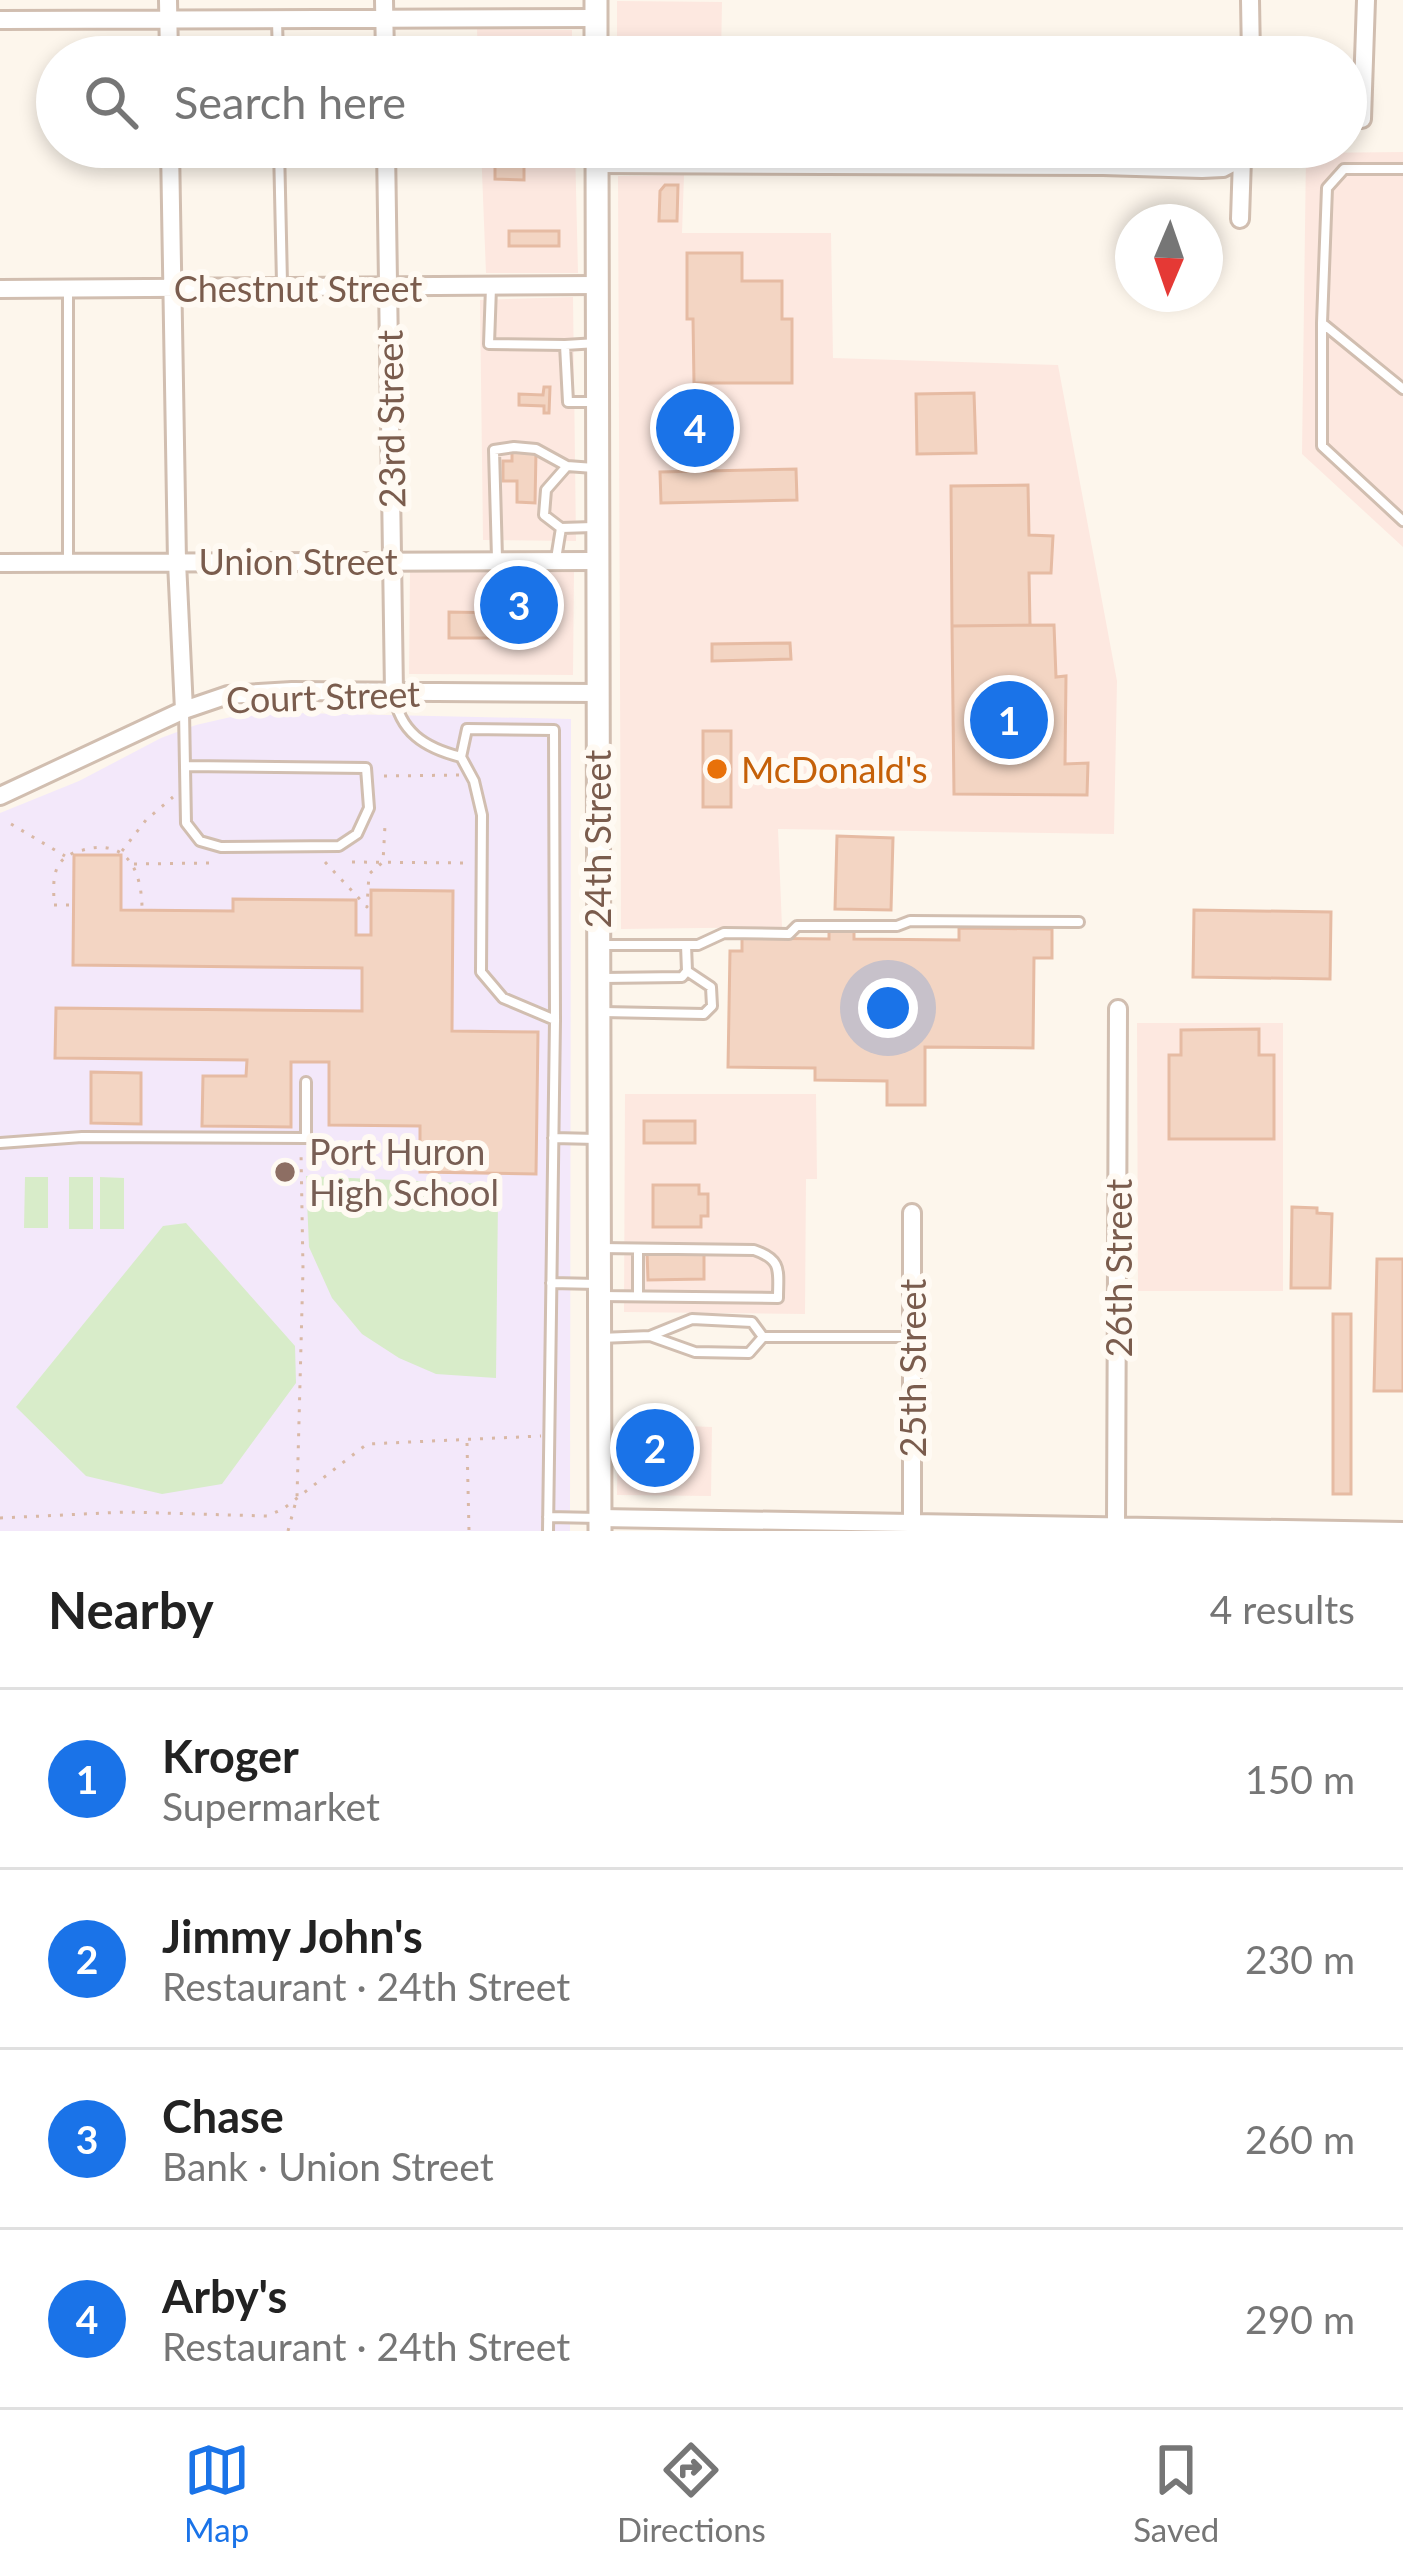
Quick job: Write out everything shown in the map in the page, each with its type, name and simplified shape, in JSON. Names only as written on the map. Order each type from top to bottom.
[{"type":"street","points":[[168,0],[168,36]]},
{"type":"street","points":[[1250,0],[1251,36]]},
{"type":"street","points":[[1365,36],[1366,0]]},
{"type":"street","points":[[0,20],[277,19],[384,10],[596,9]]},
{"type":"street","points":[[170,168],[184,710]]},
{"type":"street","name":"23rd Street","points":[[386,168],[394,692]]},
{"type":"street","name":"24th Street","points":[[597,168],[600,1525]]},
{"type":"street","points":[[1240,219],[1244,168]]},
{"type":"street","name":"Chestnut Street","points":[[0,290],[597,285]]},
{"type":"street","name":"Union Street","points":[[0,563],[597,561]]},
{"type":"street","name":"Court Street","points":[[0,796],[184,710],[228,695],[596,692]]},
{"type":"street","name":"26th Street","points":[[1116,1527],[1118,1009]]},
{"type":"street","name":"25th Street","points":[[912,1213],[912,1523]]},
{"type":"street","points":[[600,1525],[912,1523],[1403,1531]]},
{"type":"lane","points":[[277,19],[277,36]]},
{"type":"lane","points":[[279,168],[283,289]]},
{"type":"lane","points":[[1403,169],[1344,170],[1327,188],[1322,323],[1322,446],[1403,521]]},
{"type":"lane","points":[[491,287],[489,344],[597,343]]},
{"type":"lane","points":[[68,290],[68,563]]},
{"type":"lane","points":[[1322,323],[1403,389]]},
{"type":"lane","points":[[566,345],[568,402],[597,402]]},
{"type":"lane","points":[[496,560],[494,450],[536,449],[567,466],[597,468]]},
{"type":"lane","points":[[567,466],[546,490],[544,515],[561,528],[597,527]]},
{"type":"lane","points":[[556,560],[561,528]]},
{"type":"lane","points":[[394,692],[403,725],[436,750],[460,757],[474,781],[482,815],[481,972],[502,998],[555,1020]]},
{"type":"lane","points":[[184,710],[186,823],[200,841],[221,847],[339,846],[357,834],[369,808],[366,768],[185,766]]},
{"type":"lane","points":[[460,757],[467,729],[554,730],[548,1531]]},
{"type":"lane","points":[[598,945],[698,945],[724,933],[789,934],[797,926],[897,926],[910,920],[1079,922]]},
{"type":"lane","points":[[598,978],[682,976],[686,945]]},
{"type":"lane","points":[[598,1012],[704,1014],[712,1006],[711,987],[686,971]]},
{"type":"lane","points":[[0,1143],[82,1137],[306,1138],[306,1082]]},
{"type":"lane","points":[[553,1138],[598,1139]]},
{"type":"lane","points":[[551,1283],[638,1296],[778,1298],[776,1263],[754,1250],[599,1249]]},
{"type":"lane","points":[[638,1249],[638,1296]]},
{"type":"lane","points":[[599,1338],[650,1336],[692,1319],[752,1322],[763,1337]]},
{"type":"lane","points":[[650,1336],[694,1352],[748,1352],[763,1337],[912,1337]]},
{"type":"lane","points":[[548,1517],[600,1525]]},
{"type":"path","points":[[384,776],[460,775]]},
{"type":"path","points":[[121,852],[146,820],[174,796]]},
{"type":"path","points":[[11,824],[66,856]]},
{"type":"path","points":[[325,862],[367,908],[369,874],[383,862],[385,825]]},
{"type":"path","points":[[69,905],[54,905],[57,867],[66,856],[103,847],[121,852],[133,865],[142,884],[142,906]]},
{"type":"path","points":[[352,862],[471,863]]},
{"type":"path","points":[[133,865],[210,863]]},
{"type":"path","points":[[288,1531],[297,1497],[301,1138]]},
{"type":"path","points":[[0,1518],[126,1512],[268,1516],[367,1444],[549,1436]]},
{"type":"path","points":[[467,1441],[469,1531]]},
{"type":"shaded area","points":[[617,1],[722,2],[721,36],[617,36]]},
{"type":"shaded area","points":[[477,29],[572,30],[572,36],[477,36]]},
{"type":"shaded area","points":[[1367,152],[1403,152],[1403,547],[1302,454],[1306,168],[1367,168]]},
{"type":"shaded area","points":[[482,168],[576,168],[578,273],[486,273]]},
{"type":"shaded area","points":[[684,175],[682,233],[831,233],[833,358],[1058,365],[1117,681],[1114,834],[778,829],[782,927],[621,929],[618,176]]},
{"type":"shaded area","points":[[573,297],[576,541],[483,540],[480,300]]},
{"type":"shaded area","points":[[410,569],[574,570],[573,675],[409,674]]},
{"type":"shaded area","name":"Port Huron High School","points":[[244,714],[571,719],[570,1531],[0,1531],[0,813],[196,725]]},
{"type":"shaded area","points":[[1137,1023],[1283,1023],[1283,1291],[1138,1291]]},
{"type":"shaded area","points":[[625,1094],[816,1094],[817,1179],[806,1179],[805,1314],[624,1312]]},
{"type":"shaded area","points":[[618,1423],[712,1427],[711,1496],[617,1495]]},
{"type":"green space","points":[[306,1176],[483,1184],[498,1199],[496,1378],[436,1374],[362,1334],[332,1298],[309,1247]]},
{"type":"green space","points":[[25,1177],[48,1177],[48,1228],[24,1228]]},
{"type":"green space","points":[[69,1177],[93,1177],[93,1229],[69,1229]]},
{"type":"green space","points":[[100,1177],[124,1178],[124,1229],[100,1229]]},
{"type":"green space","points":[[186,1223],[295,1346],[296,1383],[222,1484],[162,1494],[86,1476],[16,1407],[163,1226]]},
{"type":"building","points":[[495,168],[524,168],[524,180],[495,179]]},
{"type":"building","points":[[665,185],[678,185],[677,221],[659,221],[660,191]]},
{"type":"building","points":[[509,231],[559,231],[559,246],[509,246]]},
{"type":"building","points":[[687,253],[742,253],[742,281],[782,281],[782,319],[792,319],[792,383],[694,383]]},
{"type":"building","points":[[544,387],[550,387],[549,413],[544,413],[544,406],[519,405],[519,394],[543,395]]},
{"type":"building","points":[[974,393],[976,453],[917,454],[916,394]]},
{"type":"building","points":[[672,416],[717,416],[717,439],[673,440]]},
{"type":"building","points":[[512,451],[536,452],[535,503],[517,502],[517,481],[503,481],[503,461],[512,461]]},
{"type":"building","points":[[796,469],[797,500],[661,503],[660,472]]},
{"type":"building","points":[[1028,485],[1029,535],[1053,536],[1051,573],[1029,573],[1030,625],[952,626],[951,486]]},
{"type":"building","points":[[505,581],[525,582],[525,598],[532,598],[532,626],[494,626],[494,638],[449,638],[449,612],[505,613]]},
{"type":"building","points":[[1054,625],[1056,677],[1066,676],[1065,764],[1088,763],[1087,795],[954,794],[952,626]]},
{"type":"building","points":[[790,643],[791,659],[712,661],[712,644]]},
{"type":"building","name":"McDonald's","points":[[703,731],[731,731],[731,807],[703,807]]},
{"type":"building","points":[[837,836],[893,838],[891,910],[835,909]]},
{"type":"building","points":[[74,855],[121,855],[121,910],[233,911],[233,899],[356,900],[356,935],[371,935],[371,890],[453,891],[452,1031],[538,1032],[536,1174],[420,1172],[420,1126],[329,1125],[329,1062],[291,1062],[291,1127],[202,1126],[203,1076],[246,1076],[247,1060],[55,1058],[56,1008],[362,1011],[362,968],[73,965]]},
{"type":"building","points":[[1194,910],[1331,912],[1330,979],[1193,977]]},
{"type":"building","points":[[829,928],[854,929],[854,939],[959,940],[959,928],[1052,929],[1052,958],[1034,958],[1033,1048],[925,1047],[925,1105],[887,1105],[887,1081],[815,1080],[815,1068],[728,1067],[730,951],[742,951],[742,938],[829,939]]},
{"type":"building","points":[[1259,1029],[1259,1055],[1274,1055],[1274,1139],[1169,1139],[1169,1055],[1181,1055],[1181,1030]]},
{"type":"building","points":[[91,1072],[141,1073],[141,1124],[91,1123]]},
{"type":"building","points":[[644,1121],[695,1121],[695,1143],[644,1143]]},
{"type":"building","points":[[653,1185],[699,1185],[699,1194],[708,1194],[708,1216],[701,1216],[701,1227],[653,1227]]},
{"type":"building","points":[[1292,1207],[1332,1214],[1330,1288],[1291,1288]]},
{"type":"building","points":[[647,1252],[704,1252],[704,1279],[648,1280]]},
{"type":"building","points":[[1377,1259],[1403,1259],[1403,1391],[1374,1391]]},
{"type":"building","points":[[1333,1314],[1351,1314],[1351,1494],[1333,1494]]},
{"type":"building","points":[[664,1433],[665,1463],[646,1463],[646,1434]]},
{"type":"place","name":"Arby's","points":[[695,428]]},
{"type":"place","name":"Chase","points":[[519,605]]},
{"type":"place","name":"Kroger","points":[[1009,720]]},
{"type":"place","name":"McDonald's","points":[[717,769]]},
{"type":"place","name":"Port Huron High School","points":[[285,1172]]},
{"type":"place","name":"Jimmy John's","points":[[655,1448]]}]
